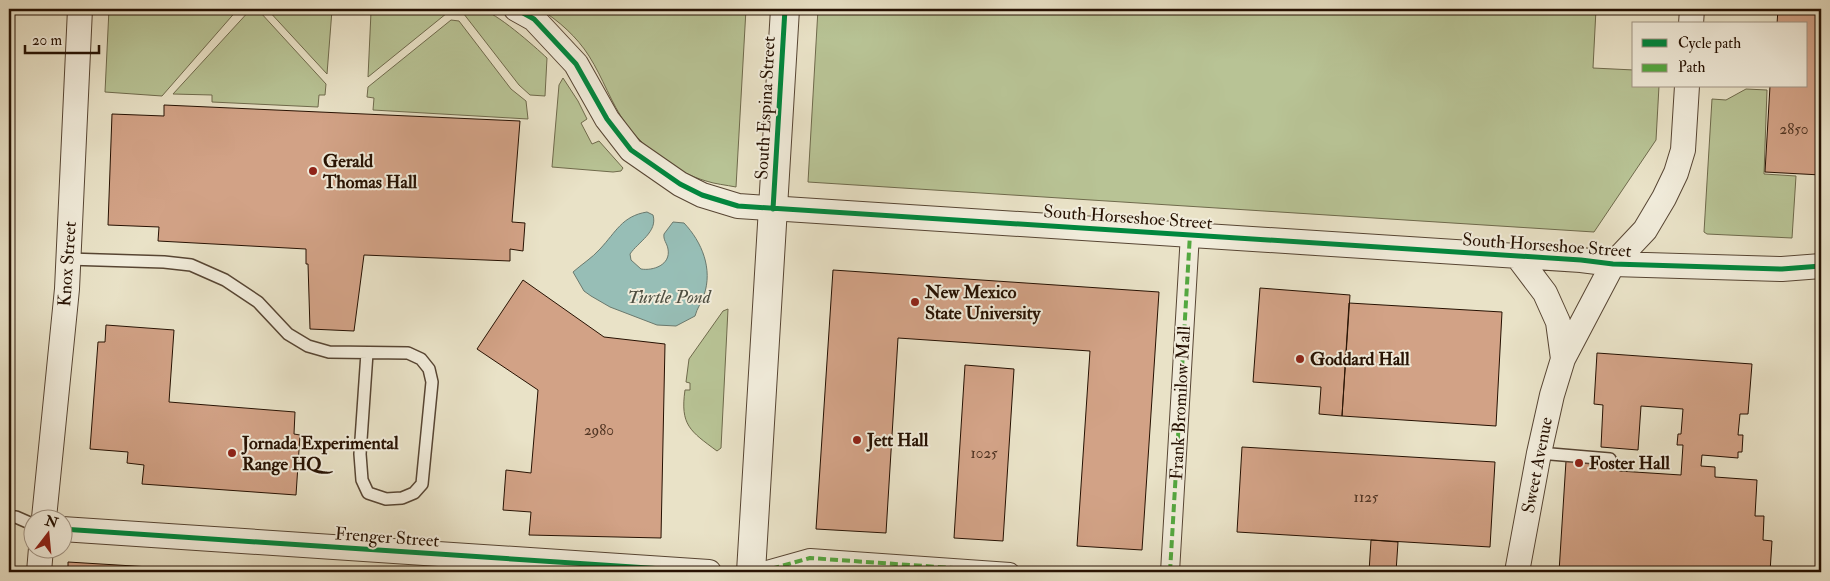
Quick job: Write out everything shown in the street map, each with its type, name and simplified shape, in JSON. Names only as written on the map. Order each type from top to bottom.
[{"type":"street","name":"Knox Street","points":[[45,508],[68,259],[80,9]]},
{"type":"street","name":"South Horseshoe Street","points":[[516,9],[534,19],[576,64],[607,119],[632,150],[680,184],[702,195],[738,206],[1190,234],[1581,260],[1613,264],[1782,269],[1821,266]]},
{"type":"street","name":"South Espina Street","points":[[751,572],[785,9]]},
{"type":"street","points":[[1691,22],[1692,9]]},
{"type":"street","name":"Sweet Avenue","points":[[1517,572],[1539,453],[1552,395],[1563,359],[1613,264],[1645,230],[1676,173],[1683,150],[1687,88]]},
{"type":"street","name":"Frank Bromilow Mall","points":[[1170,572],[1190,234]]},
{"type":"street","name":"Sweet Avenue","points":[[1517,256],[1545,294],[1558,322],[1563,359]]},
{"type":"street","name":"Frenger Street","points":[[72,530],[709,572]]},
{"type":"street","points":[[39,572],[40,558]]},
{"type":"street","points":[[760,572],[810,558],[1010,572]]},
{"type":"lane","points":[[68,259],[164,262],[192,266],[225,280],[258,302],[288,334],[308,346],[329,352],[408,353],[421,359],[430,369],[432,382],[422,484],[414,493],[402,498],[386,498],[368,493],[362,480],[360,454],[367,353]]},
{"type":"lane","points":[[1539,453],[1610,459]]},
{"type":"lane","points":[[9,517],[22,520]]},
{"type":"green space","points":[[478,8],[487,11],[515,30],[547,58],[545,96],[530,95],[519,85],[460,9]]},
{"type":"green space","points":[[109,9],[238,9],[162,96],[105,92]]},
{"type":"green space","points":[[251,9],[260,12],[326,84],[325,95],[319,95],[318,107],[212,102],[212,95],[173,94]]},
{"type":"green space","points":[[267,9],[332,10],[327,74]]},
{"type":"green space","points":[[379,9],[452,9],[368,77],[371,12]]},
{"type":"green space","points":[[540,9],[746,9],[736,187],[694,177],[672,166],[651,151],[626,124],[594,64],[579,42]]},
{"type":"green space","points":[[818,9],[1596,9],[1593,68],[1632,70],[1632,88],[1659,88],[1656,140],[1594,232],[808,182]]},
{"type":"green space","points":[[451,20],[459,21],[511,89],[526,101],[528,119],[373,110],[374,98],[367,97],[368,87]]},
{"type":"green space","points":[[563,78],[587,119],[581,123],[592,144],[599,141],[623,168],[621,171],[552,167],[559,85]]},
{"type":"green space","points":[[1746,89],[1767,90],[1764,174],[1796,176],[1792,238],[1707,234],[1704,232],[1712,99],[1726,100]]},
{"type":"green space","points":[[728,309],[721,448],[717,451],[700,438],[689,426],[684,411],[684,402],[685,390],[690,390],[690,383],[686,382],[689,359],[723,311]]},
{"type":"water","name":"Turtle Pond","points":[[647,212],[653,215],[653,227],[630,254],[631,260],[641,269],[656,268],[667,259],[668,249],[664,234],[673,222],[684,223],[701,247],[704,256],[707,275],[703,298],[695,316],[676,326],[657,325],[610,307],[584,291],[573,272],[597,252],[625,221],[638,214]]},
{"type":"building","points":[[1778,9],[1821,9],[1821,175],[1765,172],[1770,88],[1808,88],[1808,22],[1777,22]]},
{"type":"building","name":"Gerald Thomas Hall","points":[[164,105],[520,121],[512,222],[525,223],[523,251],[510,249],[510,261],[364,255],[354,331],[310,329],[306,249],[158,241],[159,227],[108,225],[112,114],[164,116]]},
{"type":"building","name":"Jett Hall","points":[[833,270],[1159,292],[1142,550],[1077,546],[1090,351],[898,338],[886,533],[816,529]]},
{"type":"building","points":[[523,280],[604,337],[665,344],[661,538],[529,535],[531,512],[503,510],[506,470],[531,473],[538,390],[477,349]]},
{"type":"building","name":"Goddard Hall","points":[[1260,288],[1350,295],[1342,416],[1319,414],[1321,387],[1253,382]]},
{"type":"building","points":[[1349,303],[1502,312],[1496,426],[1342,416]]},
{"type":"building","points":[[106,325],[174,330],[169,402],[295,412],[294,434],[300,435],[296,495],[142,484],[144,465],[127,463],[128,452],[90,449],[98,342],[105,342]]},
{"type":"building","name":"Foster Hall","points":[[1597,353],[1752,364],[1748,414],[1740,414],[1738,435],[1743,435],[1742,452],[1738,452],[1738,458],[1702,455],[1701,466],[1715,467],[1715,477],[1757,480],[1755,516],[1764,516],[1763,540],[1772,541],[1770,572],[1559,572],[1566,461],[1619,465],[1619,471],[1681,475],[1683,445],[1677,445],[1678,434],[1681,434],[1683,409],[1641,406],[1638,450],[1601,447],[1603,405],[1594,404]]},
{"type":"building","points":[[965,365],[1014,369],[1003,541],[954,538]]},
{"type":"building","points":[[1242,447],[1495,462],[1490,547],[1237,532]]},
{"type":"building","points":[[1371,540],[1398,542],[1396,572],[1369,572]]},
{"type":"building","points":[[68,562],[150,567],[150,572],[68,572]]},
{"type":"marked path","points":[[1170,572],[1190,234]]},
{"type":"marked path","points":[[760,572],[810,558],[1010,572]]},
{"type":"cycle path","points":[[516,9],[534,19],[576,64],[607,119],[631,150],[680,184],[702,195],[738,206],[1581,260],[1613,264],[1782,269],[1821,266]]},
{"type":"cycle path","points":[[773,209],[785,9]]},
{"type":"cycle path","points":[[72,530],[709,572]]},
{"type":"place","name":"Gerald Thomas Hall","points":[[313,171]]},
{"type":"place","name":"New Mexico State University","points":[[915,302]]},
{"type":"place","name":"Goddard Hall","points":[[1300,359]]},
{"type":"place","name":"Jett Hall","points":[[857,440]]},
{"type":"place","name":"Jornada Experimental Range HQ","points":[[232,453]]},
{"type":"place","name":"Foster Hall","points":[[1579,463]]}]
